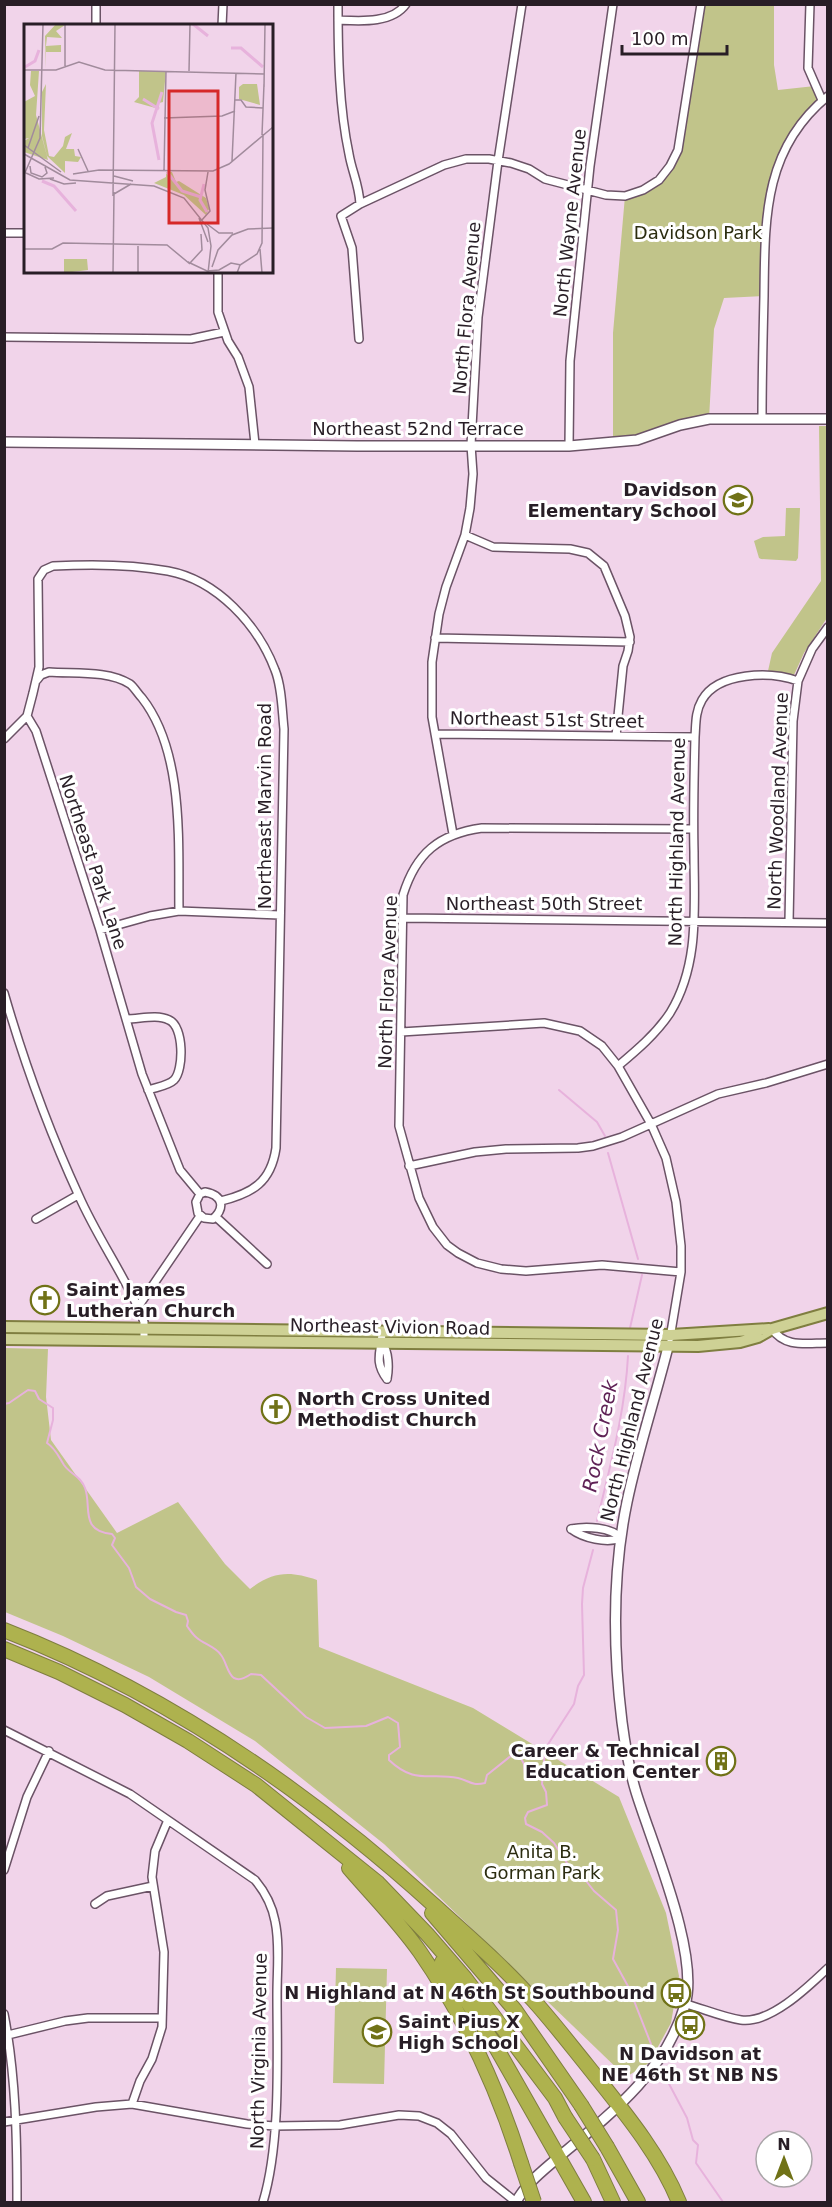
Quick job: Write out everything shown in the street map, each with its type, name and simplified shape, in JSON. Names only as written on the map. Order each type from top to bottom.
[{"type":"highway","points":[[4,1630],[59,1651],[121,1681],[209,1732],[311,1803],[405,1879],[479,1946],[534,2001],[619,2105],[648,2146],[679,2202]]},
{"type":"highway","points":[[4,1649],[59,1672],[125,1705],[188,1741],[256,1785],[378,1883],[427,1934],[479,1996],[555,2098],[593,2159],[614,2202]]},
{"type":"highway","points":[[328,1843],[419,1950],[441,1983],[493,2084],[534,2202]]},
{"type":"highway","points":[[405,1879],[514,2010],[581,2105],[638,2202]]},
{"type":"highway","points":[[427,1934],[439,1958],[493,2042],[584,2202]]},
{"type":"main road","name":"Northeast Vivion Road","points":[[4,1339],[382,1343],[669,1341],[772,1329],[828,1313]]},
{"type":"main road","name":"Northeast Vivion Road","points":[[4,1327],[382,1331],[669,1341]]},
{"type":"main road","points":[[313,1342],[326,1331]]},
{"type":"street","points":[[96,4],[96,24]]},
{"type":"street","points":[[222,24],[223,4]]},
{"type":"street","points":[[338,4],[346,133],[360,204]]},
{"type":"street","points":[[338,20],[369,21],[401,12],[406,4]]},
{"type":"street","name":"North Flora Avenue","points":[[522,4],[498,161],[478,317],[471,444],[473,474],[471,496],[465,535],[446,587],[435,638],[431,690],[432,717],[453,834],[426,852],[409,876],[403,895],[399,1126],[419,1198],[433,1227],[447,1245],[465,1258],[489,1267],[526,1271],[602,1265],[681,1272]]},
{"type":"street","name":"North Wayne Avenue","points":[[569,446],[570,361],[588,189],[613,4]]},
{"type":"street","points":[[359,339],[352,248],[341,216],[360,204],[453,162],[480,159],[520,166],[545,179],[615,196],[634,194],[651,186],[670,166],[680,141],[701,4]]},
{"type":"street","points":[[762,419],[767,206],[779,162],[792,135],[806,116],[825,98],[808,68],[810,4]]},
{"type":"street","points":[[4,233],[24,233]]},
{"type":"street","points":[[218,273],[218,312],[249,387],[255,444]]},
{"type":"street","points":[[4,338],[191,339],[225,332]]},
{"type":"street","name":"Northeast 52nd Terrace","points":[[4,442],[569,446],[637,440],[680,425],[709,419],[828,419]]},
{"type":"street","points":[[465,535],[494,547],[570,549],[588,553],[604,566],[625,616],[630,642],[623,666],[616,736]]},
{"type":"street","name":"Northeast Marvin Road","points":[[35,685],[39,667],[38,579],[40,574],[48,568],[68,565],[170,571],[201,584],[229,603],[253,627],[276,671],[283,716],[278,1120],[274,1164],[267,1176],[254,1188],[238,1197],[221,1201]]},
{"type":"street","name":"North Woodland Avenue","points":[[789,922],[793,722],[798,681],[812,649],[828,627]]},
{"type":"street","points":[[435,638],[630,642]]},
{"type":"street","points":[[4,739],[27,716],[35,685],[41,675],[49,672],[106,675],[131,684],[152,712],[168,755],[177,810],[179,911]]},
{"type":"street","name":"North Highland Avenue","points":[[618,1066],[662,1024],[678,999],[689,965],[694,920],[695,737],[697,711],[702,700],[709,690],[733,678],[749,676],[798,681]]},
{"type":"street","name":"Northeast Park Lane","points":[[27,716],[36,731],[100,930],[148,1090],[180,1170],[200,1194]]},
{"type":"street","name":"Northeast 51st Street","points":[[435,734],[695,737]]},
{"type":"street","points":[[453,834],[482,828],[693,829]]},
{"type":"street","points":[[100,930],[150,916],[179,911],[280,915]]},
{"type":"street","name":"Northeast 50th Street","points":[[404,918],[828,923]]},
{"type":"street","points":[[4,993],[38,1095],[78,1195],[138,1307],[144,1329],[144,1340]]},
{"type":"street","points":[[127,1019],[166,1018],[175,1023],[179,1031],[181,1061],[176,1078],[172,1082],[148,1090]]},
{"type":"street","name":"North Highland Avenue","points":[[401,1032],[537,1022],[571,1028],[594,1039],[618,1066],[651,1124],[666,1158],[676,1202],[681,1246],[681,1272],[669,1341],[634,1473],[621,1538],[615,1648],[622,1723],[636,1790],[681,1930],[688,1982],[686,2004]]},
{"type":"street","points":[[409,1166],[475,1152],[593,1146],[622,1137],[718,1094],[766,1083],[828,1064]]},
{"type":"street","points":[[200,1194],[212,1194],[221,1201],[221,1209],[216,1217],[209,1219],[200,1216],[196,1202],[200,1194]]},
{"type":"street","points":[[36,1219],[78,1195]]},
{"type":"street","points":[[138,1307],[200,1216]]},
{"type":"street","points":[[216,1217],[267,1264]]},
{"type":"street","points":[[772,1329],[778,1338],[788,1343],[828,1343]]},
{"type":"street","points":[[382,1331],[382,1343]]},
{"type":"street","points":[[582,1527],[616,1532],[621,1538],[614,1541],[580,1535],[571,1529],[582,1527]]},
{"type":"street","points":[[4,1730],[130,1794],[168,1820],[152,1864],[153,1886],[164,1953],[162,2027],[152,2059],[140,2081],[132,2104]]},
{"type":"street","points":[[4,1870],[27,1797],[49,1751]]},
{"type":"street","name":"North Virginia Avenue","points":[[168,1820],[255,1880],[268,1900],[277,1932],[275,2126],[269,2181],[263,2202]]},
{"type":"street","points":[[95,1904],[107,1896],[153,1886]]},
{"type":"street","points":[[4,2122],[96,2107],[132,2104],[247,2124],[275,2126],[340,2126],[404,2115],[428,2119],[445,2128],[458,2140],[486,2178],[516,2202],[523,2190],[543,2169],[559,2158],[641,2084],[655,2067],[670,2042],[686,2004],[742,2020],[762,2018],[804,1990],[828,1968]]},
{"type":"street","points":[[4,2014],[16,2121],[17,2202]]},
{"type":"street","points":[[6,2035],[65,2020],[162,2018]]},
{"type":"green space","name":"Davidson Park","points":[[701,5],[774,5],[774,65],[778,90],[815,86],[822,100],[785,148],[767,206],[764,296],[724,298],[714,329],[709,419],[613,442],[613,333],[625,196],[643,190],[670,166],[681,131]]},
{"type":"green space","points":[[819,426],[828,426],[827,618],[804,653],[794,675],[768,671],[772,653],[821,581]]},
{"type":"green space","points":[[786,508],[800,508],[798,558],[796,561],[759,558],[754,541],[763,537],[785,536]]},
{"type":"green space","name":"Anita B. Gorman Park","points":[[5,1348],[48,1349],[46,1397],[51,1440],[117,1533],[178,1502],[225,1564],[250,1589],[267,1579],[282,1574],[299,1575],[317,1580],[319,1647],[473,1708],[619,1797],[666,1913],[679,1976],[671,2023],[649,2063],[626,2077],[384,1844],[255,1741],[149,1677],[63,1636],[5,1612]]},
{"type":"green space","points":[[336,1968],[387,1969],[384,2084],[333,2083]]},
{"type":"waterway","name":"Rock Creek","points":[[559,1090],[597,1122],[605,1136]]},
{"type":"waterway","name":"Rock Creek","points":[[608,1153],[638,1259]]},
{"type":"waterway","name":"Rock Creek","points":[[630,1328],[642,1275]]},
{"type":"waterway","name":"Rock Creek","points":[[597,1521],[620,1419],[628,1356]]},
{"type":"waterway","points":[[4,1404],[28,1390],[35,1391],[39,1399],[53,1408],[53,1420],[47,1443],[83,1484],[91,1523],[95,1528],[112,1534],[115,1538],[112,1545],[129,1568],[136,1587],[150,1599],[186,1615],[187,1626],[196,1637],[219,1652],[234,1678],[243,1678],[251,1674],[261,1675],[306,1717],[325,1728],[366,1726],[388,1717],[398,1723],[400,1747],[389,1755],[389,1760],[407,1773],[458,1778],[473,1784],[480,1784],[485,1783],[487,1775],[512,1755],[519,1755],[524,1764],[525,1775],[543,1771]]},
{"type":"waterway","name":"Rock Creek","points":[[593,1550],[583,1588],[584,1675],[578,1686],[574,1704],[545,1749],[542,1784],[546,1792],[547,1805],[528,1812],[525,1818],[526,1824],[542,1832],[554,1843],[567,1863],[616,1910],[618,1930],[613,1959],[629,1988],[651,2044]]},
{"type":"waterway","name":"Rock Creek","points":[[667,2080],[687,2118],[693,2140],[698,2145],[696,2163],[723,2202]]},
{"type":"place","name":"Davidson Elementary School","points":[[738,500]]},
{"type":"place","name":"Saint James Lutheran Church","points":[[45,1300]]},
{"type":"place","name":"North Cross United Methodist Church","points":[[276,1409]]},
{"type":"place","name":"Career & Technical Education Center","points":[[721,1761]]},
{"type":"place","name":"N Highland at N 46th St Southbound","points":[[676,1993]]},
{"type":"place","name":"N Davidson at NE 46th St NB NS","points":[[690,2025]]},
{"type":"place","name":"Saint Pius X High School","points":[[377,2032]]}]
